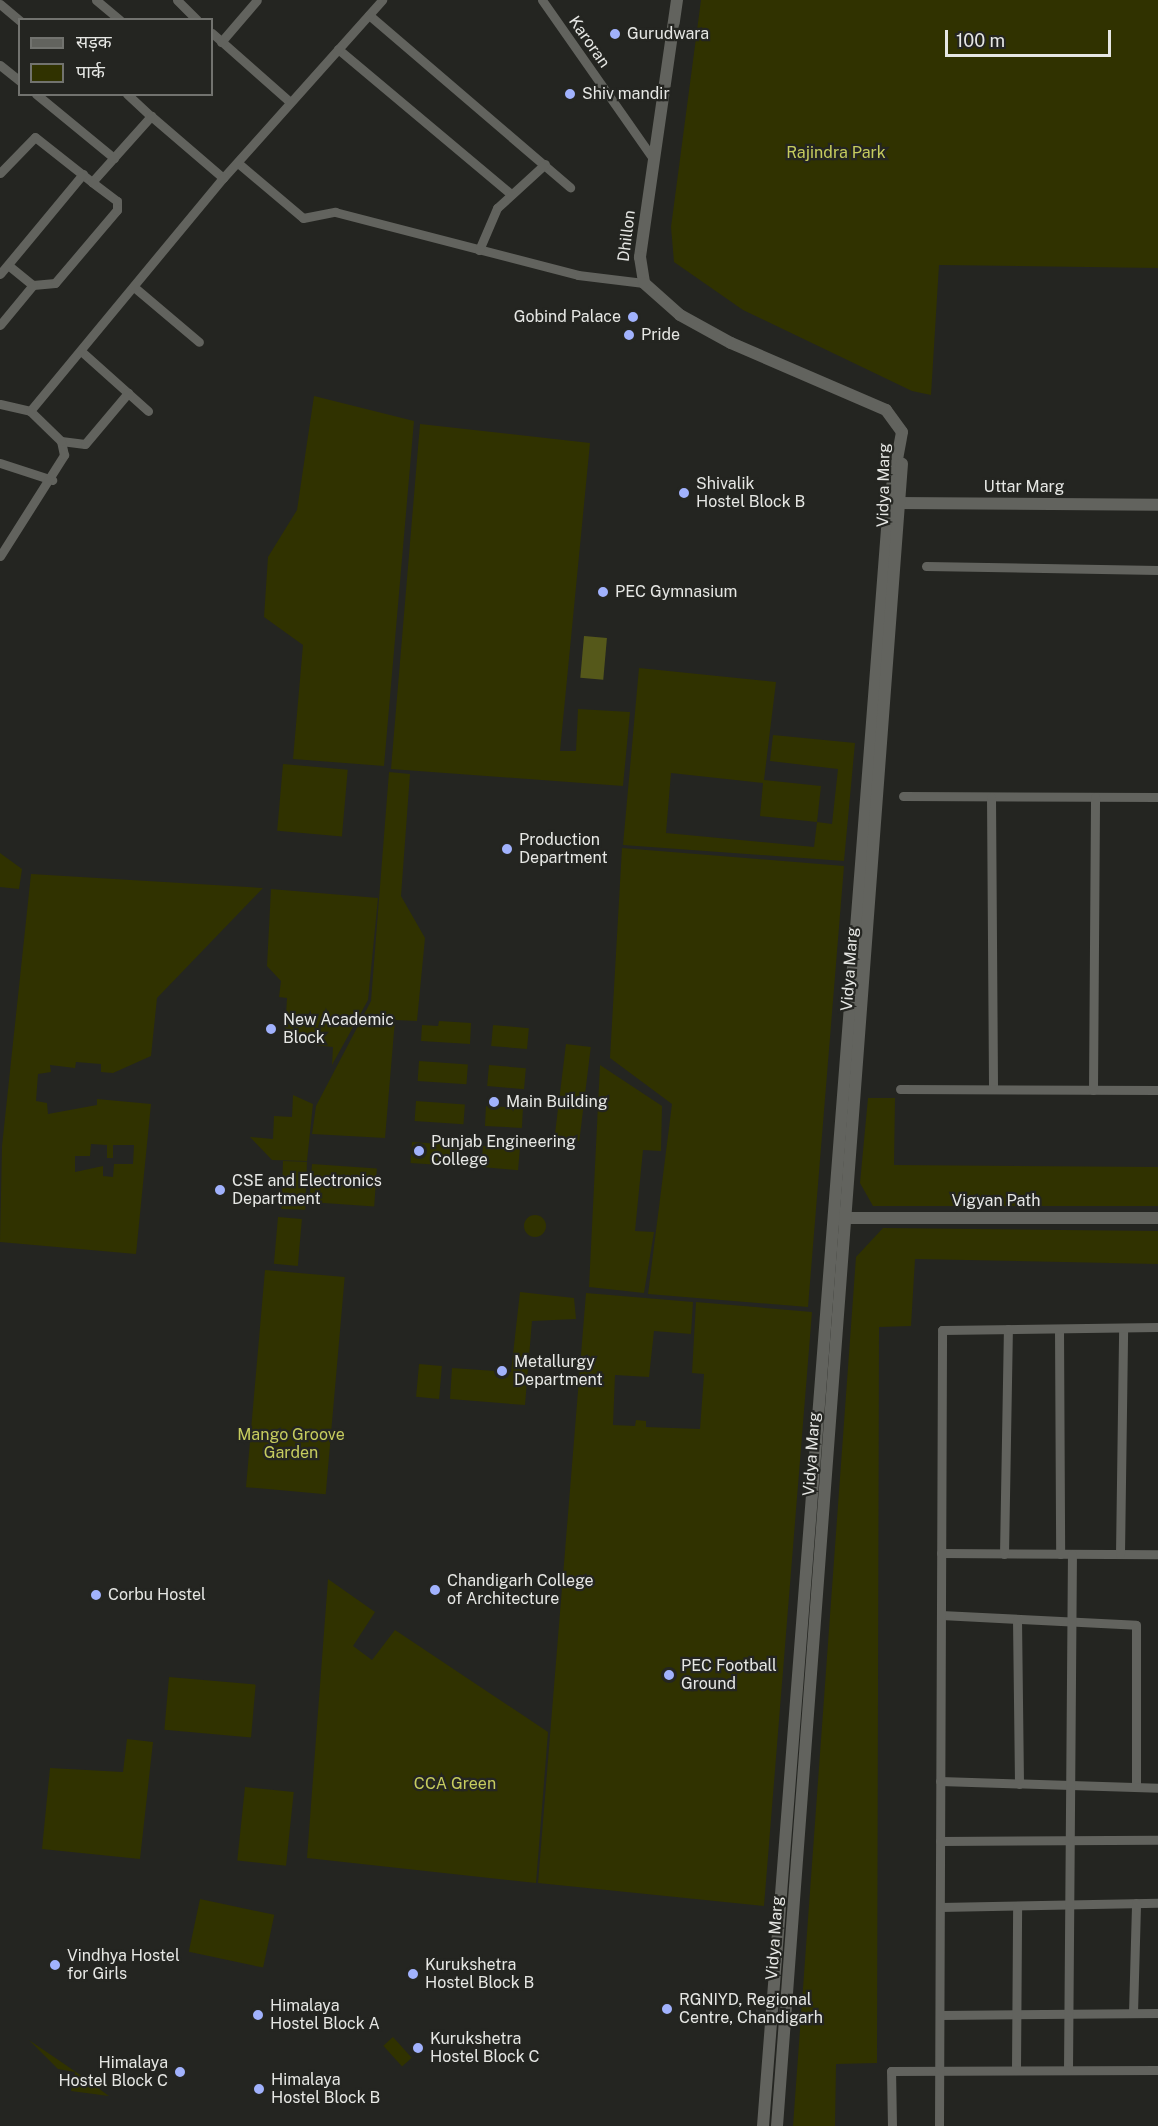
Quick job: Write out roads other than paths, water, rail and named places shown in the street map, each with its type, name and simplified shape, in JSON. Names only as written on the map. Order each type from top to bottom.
[{"type":"main road","name":"Dhillon","points":[[677,0],[640,257],[644,283],[680,315],[731,343],[886,410],[902,432]]},
{"type":"main road","name":"Vidya Marg","points":[[763,2126],[834,1218],[902,432]]},
{"type":"main road","name":"Vidya Marg","points":[[777,2126],[847,1218],[896,503]]},
{"type":"main road","name":"Uttar Marg","points":[[896,503],[1158,504]]},
{"type":"main road","name":"Vigyan Path","points":[[834,1218],[1158,1218]]},
{"type":"street","points":[[96,0],[118,18]]},
{"type":"street","points":[[177,0],[193,18]]},
{"type":"street","points":[[221,42],[257,0]]},
{"type":"street","points":[[30,411],[223,178],[382,0]]},
{"type":"street","name":"Karoran","points":[[542,0],[654,160]]},
{"type":"street","points":[[0,4],[18,19]]},
{"type":"street","points":[[369,15],[570,187]]},
{"type":"street","points":[[213,34],[290,102]]},
{"type":"street","points":[[338,49],[511,194]]},
{"type":"street","points":[[0,65],[18,79]]},
{"type":"street","points":[[38,96],[114,158]]},
{"type":"street","points":[[130,96],[223,178]]},
{"type":"street","points":[[92,182],[151,116]]},
{"type":"street","points":[[0,174],[35,137],[117,201],[117,210],[55,283],[33,285],[8,265]]},
{"type":"street","points":[[238,163],[303,218],[335,213],[578,275],[644,283]]},
{"type":"street","points":[[479,250],[490,220],[511,194],[545,164]]},
{"type":"street","points":[[0,274],[83,174]]},
{"type":"street","points":[[0,325],[33,285]]},
{"type":"street","points":[[134,287],[199,342]]},
{"type":"street","points":[[81,351],[148,411]]},
{"type":"street","points":[[0,404],[30,411],[61,441],[85,444],[128,393]]},
{"type":"street","points":[[0,556],[63,460],[61,441]]},
{"type":"street","points":[[0,462],[51,480]]},
{"type":"street","points":[[926,566],[1158,570]]},
{"type":"street","points":[[903,796],[1158,797]]},
{"type":"street","points":[[991,797],[993,1089]]},
{"type":"street","points":[[1093,1090],[1095,797]]},
{"type":"street","points":[[900,1089],[1158,1090]]},
{"type":"street","points":[[939,2126],[942,1330],[1158,1327]]},
{"type":"street","points":[[1120,1554],[1123,1328]]},
{"type":"street","points":[[1004,1554],[1008,1329]]},
{"type":"street","points":[[1059,1329],[1060,1554]]},
{"type":"street","points":[[941,1553],[1158,1554]]},
{"type":"street","points":[[1068,2070],[1072,1840],[1072,1554]]},
{"type":"street","points":[[941,1615],[1139,1628],[1136,1787]]},
{"type":"street","points":[[1017,1619],[1019,1784]]},
{"type":"street","points":[[940,1781],[1158,1788]]},
{"type":"street","points":[[940,1841],[1158,1840]]},
{"type":"street","points":[[1133,2013],[1136,1903]]},
{"type":"street","points":[[940,1907],[1158,1903]]},
{"type":"street","points":[[1016,2070],[1017,1906]]},
{"type":"street","points":[[940,2015],[1158,2013]]},
{"type":"street","points":[[891,2126],[891,2071],[939,2069],[1158,2070]]},
{"type":"place","name":"Gurudwara","points":[[615,34]]},
{"type":"place","name":"Shiv mandir","points":[[570,94]]},
{"type":"place","name":"Gobind Palace","points":[[633,317]]},
{"type":"place","name":"Pride","points":[[629,335]]},
{"type":"place","name":"Shivalik Hostel Block B","points":[[684,493]]},
{"type":"place","name":"PEC Gymnasium","points":[[603,592]]},
{"type":"place","name":"Production Department","points":[[507,849]]},
{"type":"place","name":"New Academic Block","points":[[271,1029]]},
{"type":"place","name":"Main Building","points":[[494,1102]]},
{"type":"place","name":"Punjab Engineering College","points":[[419,1151]]},
{"type":"place","name":"CSE and Electronics Department","points":[[220,1190]]},
{"type":"place","name":"Metallurgy Department","points":[[502,1371]]},
{"type":"place","name":"Chandigarh College of Architecture","points":[[435,1590]]},
{"type":"place","name":"Corbu Hostel","points":[[96,1595]]},
{"type":"place","name":"PEC Football Ground","points":[[669,1675]]},
{"type":"place","name":"Vindhya Hostel for Girls","points":[[55,1965]]},
{"type":"place","name":"Kurukshetra Hostel Block B","points":[[413,1974]]},
{"type":"place","name":"RGNIYD, Regional Centre, Chandigarh","points":[[667,2009]]},
{"type":"place","name":"Himalaya Hostel Block A","points":[[258,2015]]},
{"type":"place","name":"Kurukshetra Hostel Block C","points":[[418,2048]]},
{"type":"place","name":"Himalaya Hostel Block C","points":[[180,2072]]},
{"type":"place","name":"Himalaya Hostel Block B","points":[[259,2089]]},
{"type":"park label","name":"Rajindra Park","points":[[836,153]]},
{"type":"park label","name":"Mango Groove Garden","points":[[291,1444]]},
{"type":"park label","name":"CCA Green","points":[[455,1784]]}]
